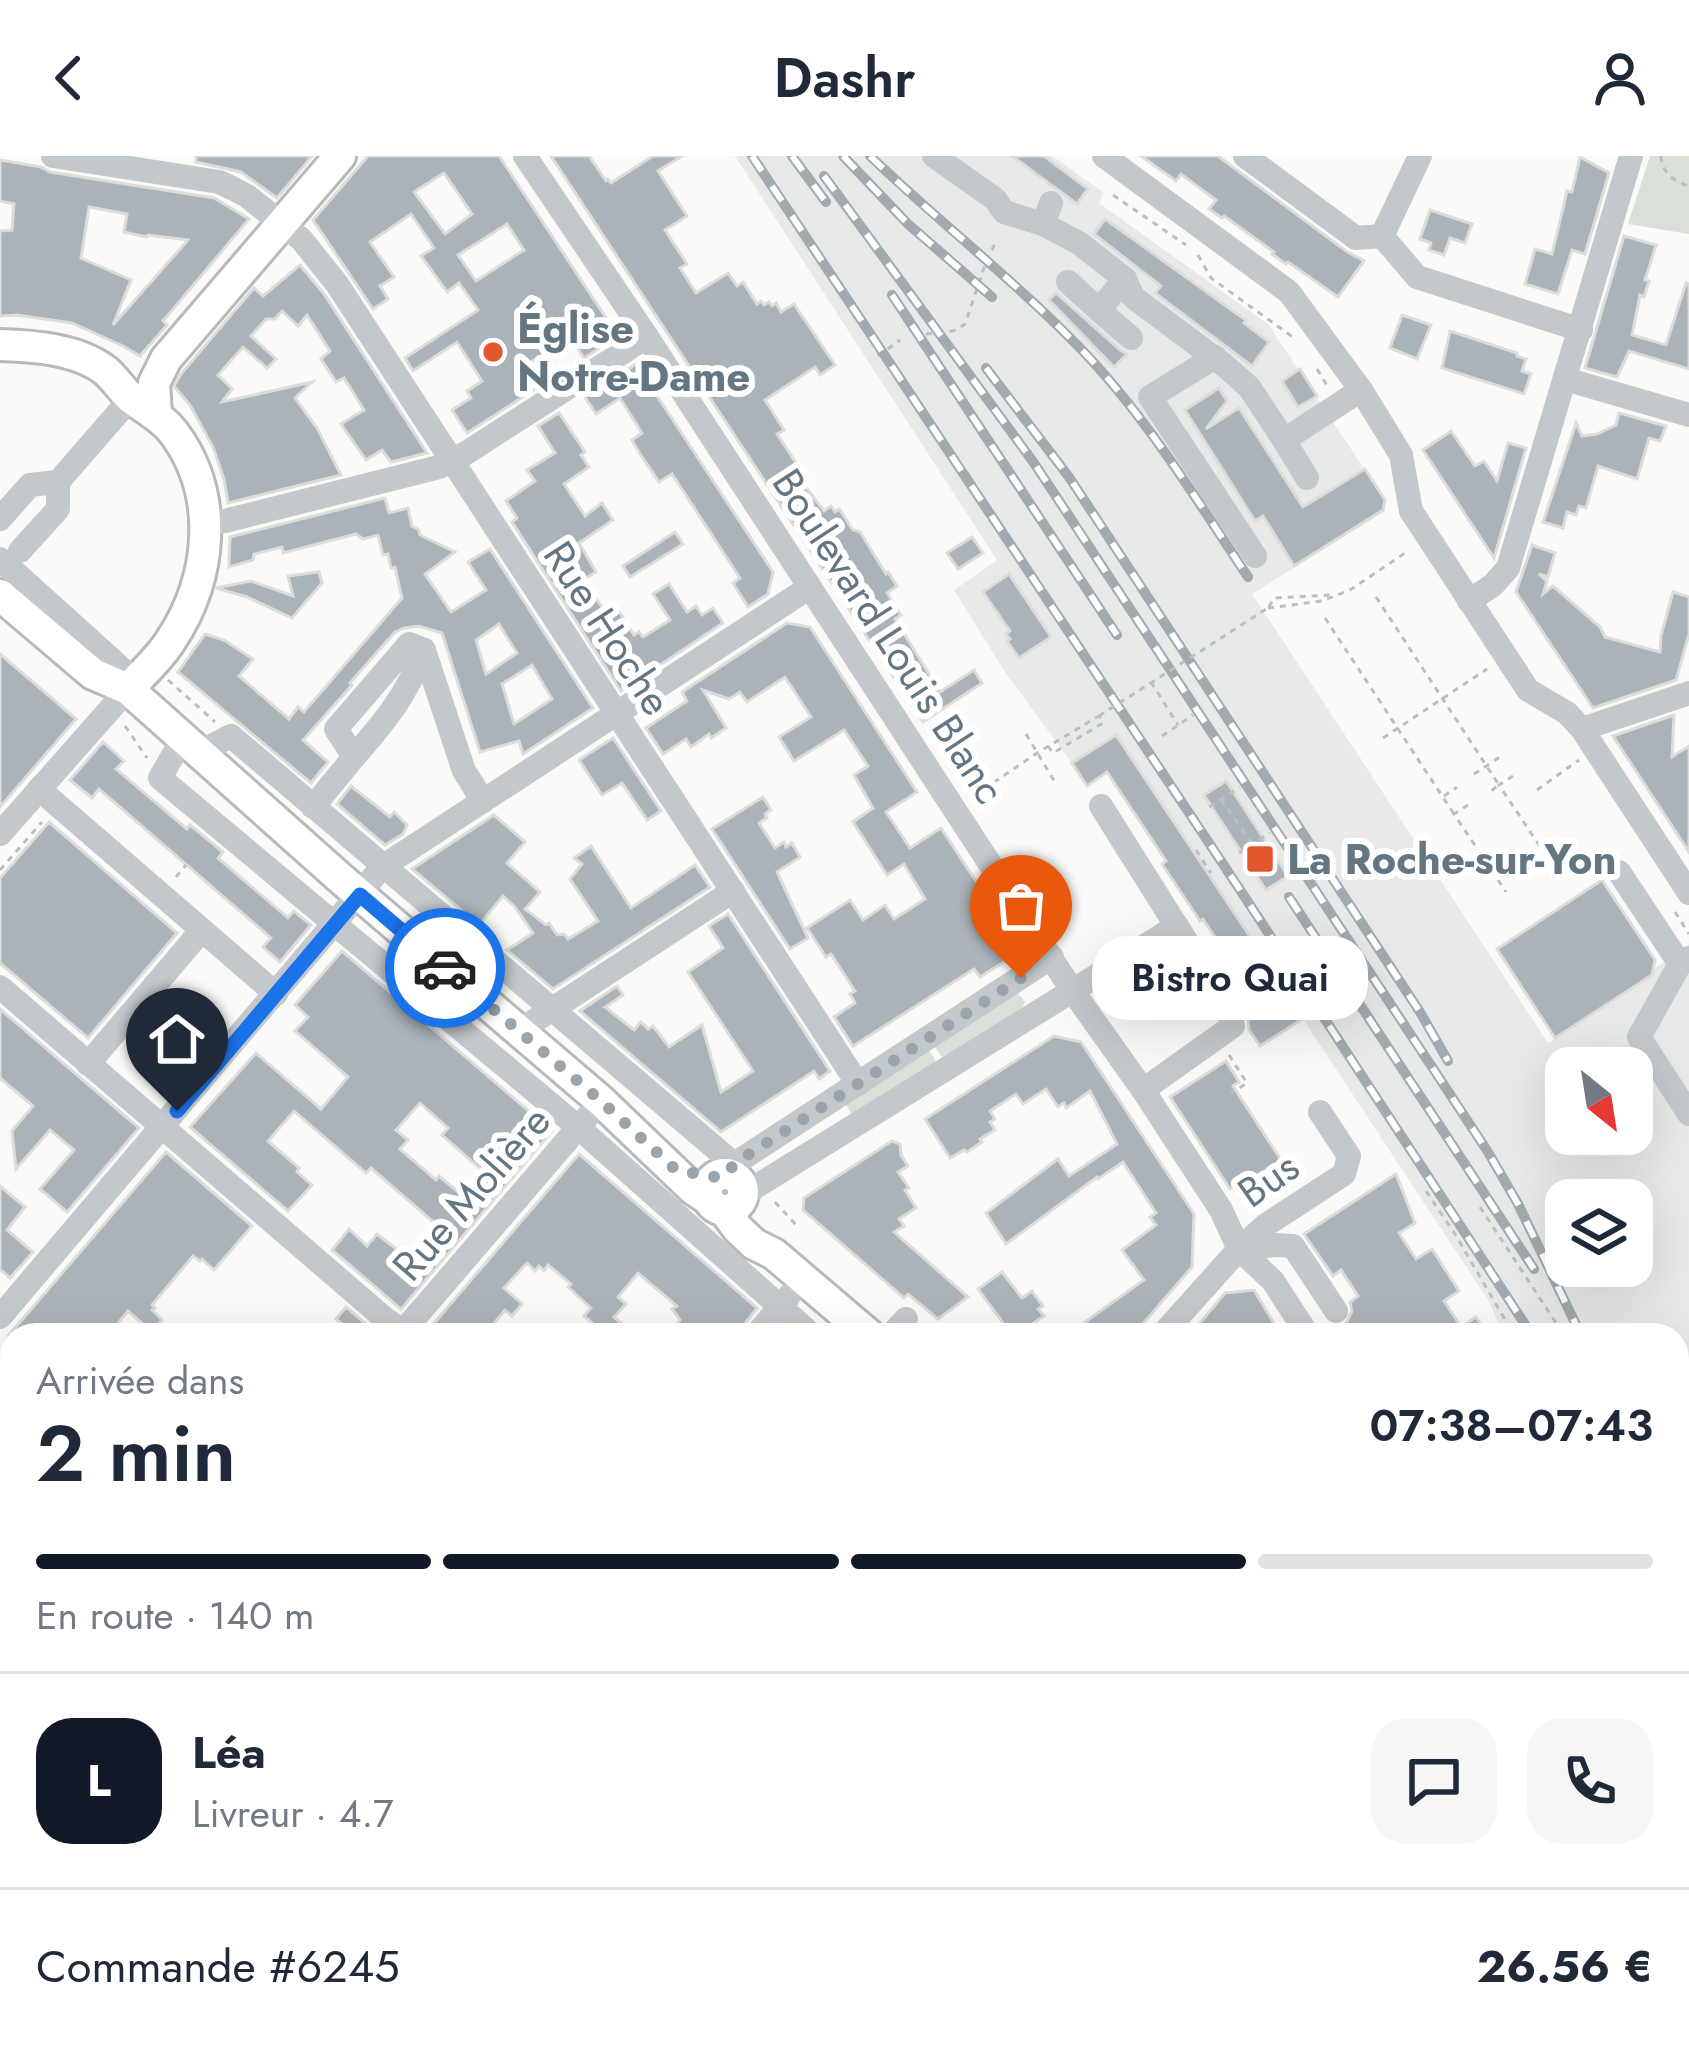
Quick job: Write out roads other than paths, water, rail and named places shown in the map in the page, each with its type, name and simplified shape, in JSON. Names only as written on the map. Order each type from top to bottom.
[{"type":"main road","points":[[144,406],[166,358],[340,156]]},
{"type":"main road","points":[[0,345],[43,348],[82,358],[105,370],[173,432],[195,469],[206,522],[204,560],[195,590],[172,640],[128,688]]},
{"type":"main road","points":[[105,370],[137,369],[166,358]]},
{"type":"main road","points":[[0,595],[93,674],[128,688],[601,1101],[693,1190],[728,1188],[774,1254],[855,1323]]},
{"type":"street","name":"Rue Hoche","points":[[53,156],[219,182],[247,196],[301,239],[337,284],[858,1084]]},
{"type":"street","name":"Boulevard Louis Blanc","points":[[525,156],[1072,990],[1222,1210],[1239,1250],[1273,1281],[1300,1323]]},
{"type":"street","points":[[934,156],[1013,217],[1047,214],[1125,279],[1133,296],[1249,387],[1307,478]]},
{"type":"street","points":[[1104,156],[1289,292],[1361,390],[1401,455],[1411,511],[1426,538],[1528,690],[1568,713],[1589,739],[1683,904]]},
{"type":"street","points":[[1245,156],[1356,238],[1382,236]]},
{"type":"street","points":[[1382,236],[1420,156]]},
{"type":"street","points":[[1469,601],[1508,568],[1631,156]]},
{"type":"street","points":[[997,240],[1013,217]]},
{"type":"street","points":[[1382,236],[1417,277],[1581,330]]},
{"type":"street","points":[[1099,310],[1125,279]]},
{"type":"street","points":[[1068,282],[1132,338]]},
{"type":"street","points":[[206,522],[439,467],[647,337]]},
{"type":"street","points":[[1215,357],[1150,397],[1255,556]]},
{"type":"street","points":[[1564,379],[1689,416]]},
{"type":"street","points":[[1284,440],[1361,390]]},
{"type":"street","points":[[0,519],[30,485],[58,482],[144,406]]},
{"type":"street","points":[[0,834],[48,797],[128,688],[123,670],[10,555],[58,509],[58,482]]},
{"type":"street","points":[[0,1317],[382,867],[810,586]]},
{"type":"street","points":[[313,807],[354,757],[336,729],[409,644],[424,650],[464,771],[483,801]]},
{"type":"street","points":[[1589,739],[1687,688]]},
{"type":"street","points":[[728,1188],[549,1010],[231,736],[190,746],[160,778],[579,1127],[799,1323]]},
{"type":"street","points":[[48,797],[277,994]]},
{"type":"street","points":[[1101,806],[1227,1006],[1233,1027],[1143,1090]]},
{"type":"street","points":[[1619,872],[1684,961],[1640,1037],[1689,1114]]},
{"type":"street","points":[[519,1030],[733,891]]},
{"type":"street","points":[[728,1188],[1177,926]]},
{"type":"street","points":[[88,1064],[202,930]]},
{"type":"street","points":[[455,976],[478,949]]},
{"type":"street","points":[[728,1188],[858,1084],[1052,957]]},
{"type":"street","points":[[0,987],[390,1323]]},
{"type":"street","name":"Rue Molière","points":[[413,1323],[601,1101]]},
{"type":"street","name":"Bus","points":[[1173,1323],[1266,1225],[1344,1174],[1348,1156],[1320,1112]]},
{"type":"street","points":[[1239,1250],[1293,1246],[1336,1311]]},
{"type":"street","points":[[766,1323],[804,1278]]},
{"type":"railway","points":[[752,156],[1524,1323]]},
{"type":"railway","points":[[792,156],[826,202]]},
{"type":"railway","points":[[843,156],[908,224],[992,297]]},
{"type":"railway","points":[[870,156],[1029,299],[1104,374],[1169,459],[1248,577]]},
{"type":"railway","points":[[824,176],[1034,463],[1488,1152],[1575,1323]]},
{"type":"railway","points":[[892,295],[1117,635]]},
{"type":"railway","points":[[986,368],[1069,477],[1448,1061]]},
{"type":"railway","points":[[1289,897],[1534,1269]]},
{"type":"place","name":"Église Notre-Dame","points":[[493,352]]},
{"type":"place","name":"La Roche-sur-Yon","points":[[1260,859]]},
{"type":"place","name":"Bistro Quai","points":[[1021,978]]}]
